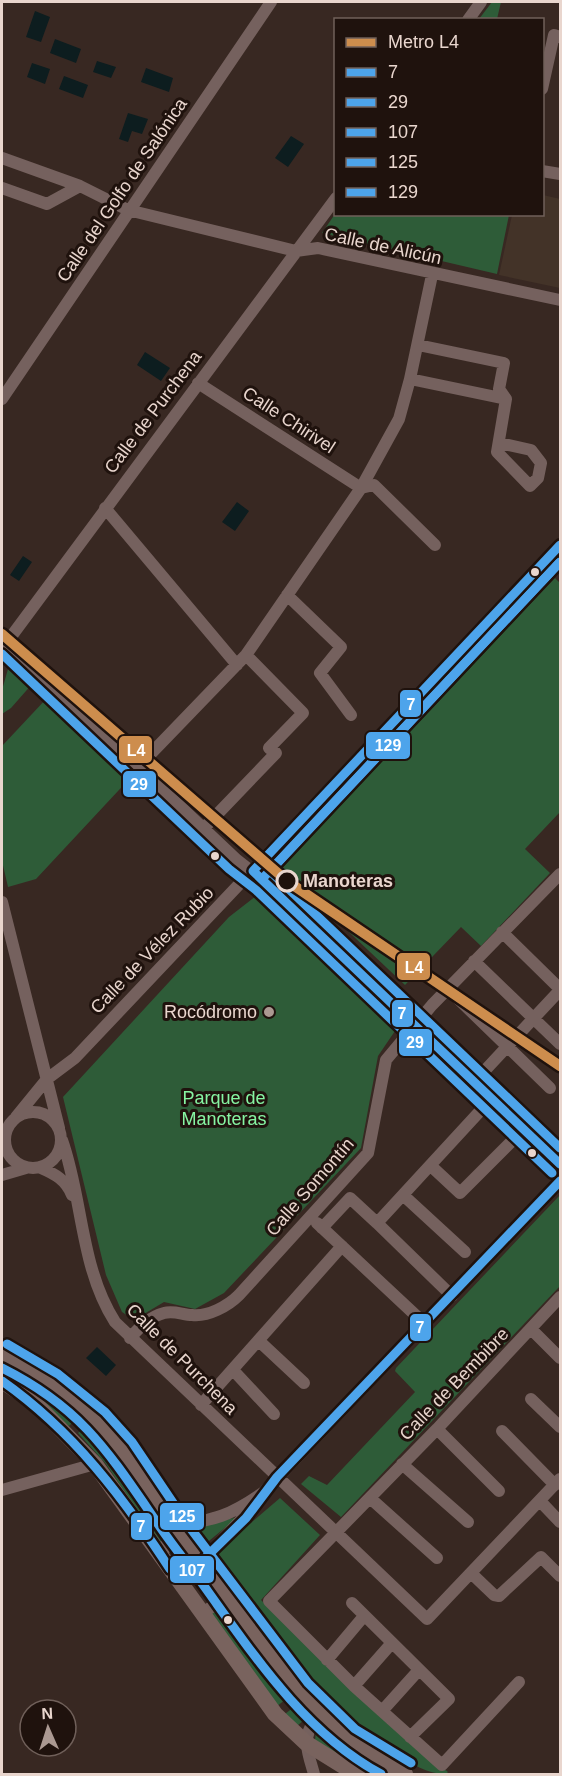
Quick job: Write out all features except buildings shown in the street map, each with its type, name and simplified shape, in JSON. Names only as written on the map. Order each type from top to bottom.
[{"type":"street","name":"Calle del Golfo de Salónica","points":[[2,399],[271,2]]},
{"type":"street","points":[[469,18],[481,2]]},
{"type":"street","points":[[544,84],[554,36],[561,37]]},
{"type":"street","name":"Calle de Alicún","points":[[2,158],[80,186],[128,210],[296,251],[318,248],[432,275],[561,300]]},
{"type":"street","points":[[544,171],[561,174]]},
{"type":"street","points":[[2,188],[47,204],[80,186]]},
{"type":"street","name":"Calle de Purchena","points":[[3,643],[334,201]]},
{"type":"street","points":[[138,766],[242,660],[361,488],[399,419],[411,379],[432,275]]},
{"type":"street","points":[[418,345],[504,363],[499,389],[506,399],[499,443]]},
{"type":"street","points":[[411,379],[506,399]]},
{"type":"street","name":"Calle Chirivel","points":[[198,383],[361,488],[374,485],[435,545]]},
{"type":"street","points":[[105,508],[242,660],[303,713],[269,748],[276,753],[204,828]]},
{"type":"street","name":"Calle de Vélez Rubio","points":[[16,1117],[47,1079],[75,1058],[561,545]]},
{"type":"street","points":[[287,595],[342,647],[320,673],[351,715]]},
{"type":"street","points":[[3,643],[253,871],[476,1080],[561,1164]]},
{"type":"street","name":"Calle Somontín","points":[[130,1338],[145,1322],[165,1313],[194,1316],[230,1303],[368,1153],[386,1060],[474,961],[561,874]]},
{"type":"street","name":"Calle de Purchena","points":[[2,902],[60,1134],[71,1165],[79,1216]]},
{"type":"street","points":[[476,1080],[561,990],[502,932]]},
{"type":"street","points":[[474,961],[561,1044]]},
{"type":"street","points":[[448,989],[550,1088]]},
{"type":"street","points":[[377,1223],[493,1097]]},
{"type":"street","points":[[2,1175],[26,1168],[41,1167],[56,1157],[60,1134],[44,1114],[35,1112],[16,1117],[4,1131],[7,1153],[15,1162],[26,1168]]},
{"type":"street","points":[[431,1166],[460,1193],[525,1128]]},
{"type":"street","name":"Calle de Purchena","points":[[41,1167],[55,1174],[68,1186],[104,1304],[130,1338],[338,1532],[427,1619],[471,1573]]},
{"type":"street","points":[[174,1526],[229,1514],[243,1508],[264,1492],[561,1181]]},
{"type":"street","points":[[403,1195],[465,1252]]},
{"type":"street","points":[[322,1228],[350,1198],[452,1296]]},
{"type":"street","points":[[310,1216],[425,1324]]},
{"type":"street","points":[[201,1405],[342,1246]]},
{"type":"street","name":"Calle de Bembibre","points":[[327,1660],[269,1601],[437,1429],[560,1298]]},
{"type":"street","name":"Calle de Bembibre","points":[[531,1329],[561,1358]]},
{"type":"street","points":[[259,1341],[304,1383]]},
{"type":"street","points":[[2,1355],[46,1380],[89,1414],[121,1448],[174,1526],[301,1694],[358,1746],[405,1774]]},
{"type":"street","points":[[232,1370],[274,1414]]},
{"type":"street","points":[[2,1381],[33,1401],[95,1464],[275,1714],[306,1743],[358,1774]]},
{"type":"street","points":[[531,1399],[561,1427]]},
{"type":"street","points":[[437,1429],[500,1491]]},
{"type":"street","points":[[502,1431],[558,1482],[471,1573],[494,1595],[499,1596],[541,1557],[561,1575]]},
{"type":"street","points":[[2,1490],[95,1464]]},
{"type":"street","name":"Calle de Bembibre","points":[[402,1464],[468,1522]]},
{"type":"street","points":[[166,1562],[201,1562],[258,1505],[264,1492]]},
{"type":"street","points":[[370,1498],[437,1558]]},
{"type":"street","points":[[540,1501],[561,1522]]},
{"type":"street","points":[[166,1562],[174,1526]]},
{"type":"street","points":[[352,1603],[418,1671],[449,1699],[410,1737]]},
{"type":"street","points":[[201,1614],[213,1606],[223,1608],[270,1654]]},
{"type":"street","points":[[364,1616],[327,1660],[442,1765],[519,1682]]},
{"type":"street","points":[[354,1686],[391,1644]]},
{"type":"street","points":[[382,1711],[418,1671]]},
{"type":"street","points":[[314,1774],[306,1743],[308,1729],[314,1722],[327,1720]]},
{"type":"street","points":[[358,1746],[358,1774]]},
{"type":"shaded area","points":[[35,11],[50,17],[41,42],[26,37]]},
{"type":"shaded area","points":[[55,39],[81,49],[76,63],[50,53]]},
{"type":"shaded area","points":[[97,61],[116,67],[111,78],[93,72]]},
{"type":"shaded area","points":[[32,63],[50,69],[45,84],[27,77]]},
{"type":"shaded area","points":[[146,68],[173,78],[169,92],[141,82]]},
{"type":"shaded area","points":[[64,76],[88,85],[83,98],[59,89]]},
{"type":"shaded area","points":[[128,113],[148,119],[142,134],[132,131],[128,142],[119,139]]},
{"type":"shaded area","points":[[291,136],[304,144],[288,167],[275,158]]},
{"type":"shaded area","points":[[544,195],[560,199],[560,288],[499,275],[512,216],[544,216]]},
{"type":"shaded area","points":[[145,352],[170,368],[161,381],[137,365]]},
{"type":"shaded area","points":[[237,502],[249,511],[235,531],[222,522]]},
{"type":"shaded area","points":[[23,556],[32,562],[19,581],[10,575]]},
{"type":"shaded area","points":[[97,1347],[116,1365],[106,1376],[86,1358]]},
{"type":"green space","points":[[492,2],[501,2],[497,18],[480,18]]},
{"type":"green space","points":[[334,215],[509,216],[497,274],[322,233]]},
{"type":"green space","points":[[555,578],[560,583],[560,812],[525,849],[550,873],[481,946],[461,927],[405,985],[280,867]]},
{"type":"green space","points":[[10,662],[33,683],[11,708],[2,714],[2,690]]},
{"type":"green space","points":[[47,698],[132,776],[36,879],[8,887],[2,861],[2,746]]},
{"type":"green space","name":"Parque de Manoteras","points":[[256,896],[397,1028],[378,1056],[361,1148],[224,1293],[195,1309],[164,1302],[134,1320],[122,1312],[106,1275],[63,1097],[229,917]]},
{"type":"green space","points":[[560,1195],[560,1286],[341,1517],[301,1484],[309,1476],[327,1485],[415,1392],[395,1371],[396,1368]]},
{"type":"green space","points":[[2,1364],[40,1385],[79,1416],[69,1426],[2,1376]]},
{"type":"green space","points":[[88,1424],[131,1477],[166,1530],[160,1544],[106,1464],[78,1433]]},
{"type":"green space","points":[[280,1498],[320,1535],[261,1600],[350,1689],[448,1772],[446,1774],[432,1772],[414,1765],[369,1736],[345,1716],[301,1672],[224,1572],[218,1551]]},
{"type":"green space","points":[[238,1517],[198,1550],[185,1532],[191,1528]]},
{"type":"green space","points":[[214,1609],[224,1616],[291,1695],[276,1707],[209,1610]]},
{"type":"green space","points":[[299,1703],[311,1714],[297,1726],[285,1714]]},
{"type":"green space","points":[[322,1729],[347,1746],[351,1764],[315,1740],[316,1732]]},
{"type":"metro line","name":"L4","points":[[2,634],[287,881],[560,1066]]},
{"type":"transit line","name":"7","points":[[560,545],[253,871],[560,1164]]},
{"type":"transit line","name":"29","points":[[262,879],[560,562]]},
{"type":"transit line","name":"129","points":[[560,562],[270,871],[560,1148]]},
{"type":"transit line","name":"29","points":[[2,654],[229,869],[256,890],[552,1173]]},
{"type":"transit line","name":"7","points":[[2,1381],[28,1400],[74,1443],[115,1491],[170,1569],[201,1562],[246,1518],[277,1477],[560,1181]]},
{"type":"transit line","name":"125","points":[[7,1344],[58,1374],[105,1412],[132,1442],[188,1525],[308,1683],[355,1729],[411,1763]]},
{"type":"transit line","name":"107","points":[[2,1368],[53,1399],[92,1434],[285,1694],[330,1738],[381,1774]]},
{"type":"place","name":"Manoteras","points":[[287,881]]},
{"type":"place","name":"Rocódromo","points":[[269,1012]]}]
